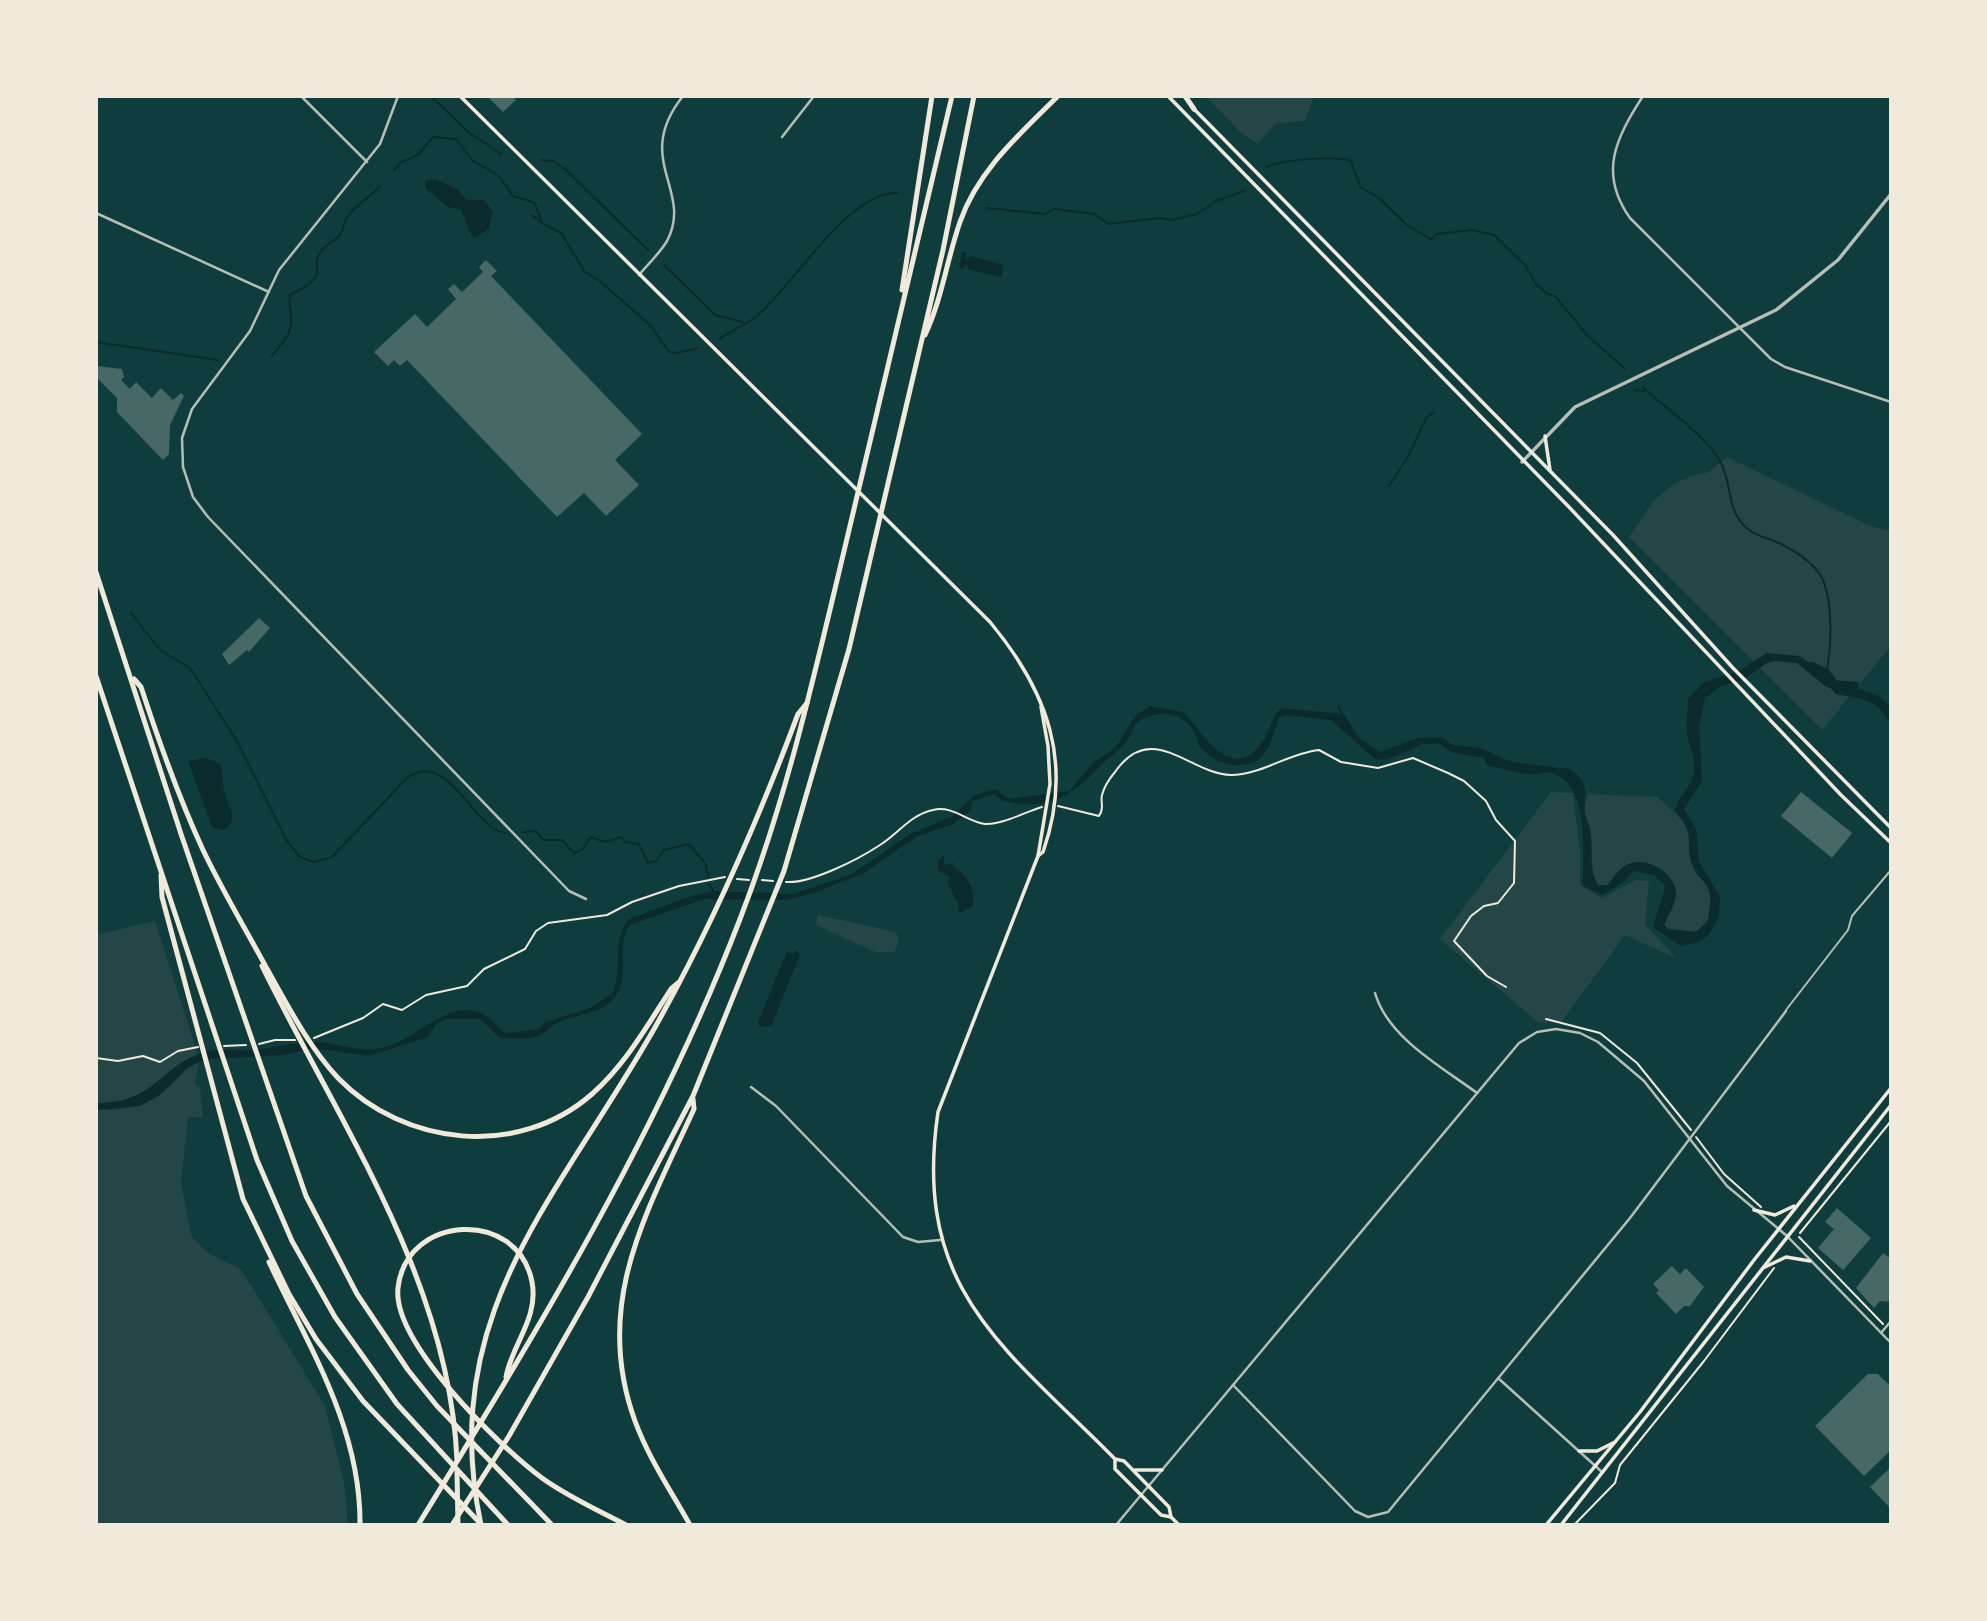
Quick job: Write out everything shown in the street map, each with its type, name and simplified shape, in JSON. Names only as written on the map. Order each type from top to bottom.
[{"type":"highway","points":[[898,321],[932,96]]},
{"type":"highway","points":[[418,1525],[582,1253],[688,1039],[740,920],[758,870],[808,701],[952,96]]},
{"type":"highway","points":[[452,1525],[509,1436],[588,1297],[693,1096],[784,871],[849,649],[921,344],[974,96]]},
{"type":"highway","points":[[921,344],[933,318],[959,223],[972,193],[1004,150],[1058,96]]},
{"type":"highway","points":[[1183,96],[1194,109]]},
{"type":"highway","points":[[96,572],[261,1072],[306,1196],[351,1282],[384,1336],[437,1406],[552,1525]]},
{"type":"highway","points":[[130,673],[141,687],[203,850],[303,1030],[326,1063],[363,1099],[406,1124],[459,1136],[509,1134],[555,1118],[593,1094],[631,1051],[671,989],[681,981]]},
{"type":"highway","points":[[96,676],[279,1214],[335,1317],[397,1405],[508,1525]]},
{"type":"highway","points":[[481,1525],[471,1445],[477,1367],[490,1317],[524,1239],[630,1072],[681,981],[736,869],[797,714],[808,701]]},
{"type":"highway","points":[[161,869],[162,897],[239,1186],[255,1226],[289,1294],[338,1371],[394,1435],[481,1525]]},
{"type":"highway","points":[[232,904],[415,1272],[431,1322],[453,1417],[458,1525]]},
{"type":"highway","points":[[690,1525],[635,1422],[624,1382],[619,1336],[621,1298],[629,1258],[694,1109],[693,1096]]},
{"type":"highway","points":[[255,1226],[258,1239],[345,1423],[356,1459],[360,1525]]},
{"type":"highway","points":[[505,1383],[508,1367],[532,1310],[533,1291],[528,1268],[509,1243],[489,1232],[462,1228],[438,1234],[414,1251],[400,1277],[398,1306],[409,1335],[457,1396],[528,1467],[568,1494],[626,1525]]},
{"type":"main road","points":[[460,96],[1006,641],[1028,675],[1046,711],[1053,737],[1056,782],[1054,811],[1044,849],[1038,856]]},
{"type":"main road","points":[[1168,96],[1723,673],[1891,843]]},
{"type":"main road","points":[[1194,109],[1653,577],[1733,668],[1891,828]]},
{"type":"main road","points":[[1545,436],[1550,472]]},
{"type":"main road","points":[[1041,704],[1048,746],[1050,784],[1047,813],[1038,856],[938,1112],[932,1150],[932,1187],[940,1240],[973,1310],[993,1336],[1115,1459],[1124,1461],[1133,1470],[1169,1507],[1171,1517]]},
{"type":"main road","points":[[1546,1525],[1617,1441],[1799,1203],[1891,1088]]},
{"type":"main road","points":[[1561,1525],[1891,1105]]},
{"type":"main road","points":[[1754,1210],[1775,1215],[1799,1203]]},
{"type":"main road","points":[[1761,1269],[1786,1257],[1810,1261]]},
{"type":"main road","points":[[1579,1451],[1597,1451],[1617,1441]]},
{"type":"main road","points":[[1115,1459],[1115,1469],[1161,1515],[1171,1517],[1179,1525]]},
{"type":"main road","points":[[1133,1470],[1162,1470]]},
{"type":"street","points":[[301,96],[367,162]]},
{"type":"street","points":[[398,96],[385,135],[367,162],[279,270],[250,331],[204,388],[186,424],[182,455],[193,497],[275,587],[569,891],[586,899]]},
{"type":"street","points":[[639,275],[659,253],[670,232],[672,201],[660,138],[669,114],[683,96]]},
{"type":"street","points":[[782,136],[814,96]]},
{"type":"street","points":[[1643,96],[1623,130],[1613,162],[1612,178],[1622,206],[1760,351],[1785,367],[1891,402]]},
{"type":"street","points":[[1522,462],[1575,407],[1776,310],[1838,260],[1891,194]]},
{"type":"street","points":[[96,213],[269,292]]},
{"type":"street","points":[[1375,993],[1380,1009],[1412,1045],[1477,1093]]},
{"type":"street","points":[[1233,1385],[1355,1511],[1377,1517],[1388,1511],[1629,1219],[1786,1011]]},
{"type":"street","points":[[1116,1525],[1524,1038],[1543,1030],[1573,1031],[1598,1042],[1637,1074],[1718,1177],[1787,1236],[1891,1343]]},
{"type":"street","points":[[751,1087],[776,1106],[903,1237],[918,1242],[940,1240]]},
{"type":"street","points":[[1881,1333],[1891,1321]]},
{"type":"street","points":[[1498,1377],[1603,1473]]},
{"type":"lane","points":[[1786,1011],[1848,930],[1852,916],[1891,870]]},
{"type":"path","points":[[312,1039],[325,1036],[363,1018],[383,1004],[402,1010],[426,995],[467,986],[484,969],[525,949],[536,931],[548,923],[607,915],[632,902],[679,886],[722,877],[801,883],[870,851],[914,818],[935,809],[950,810],[990,823],[1054,806],[1100,816],[1103,809],[1103,791],[1117,769],[1133,754],[1146,749],[1177,755],[1231,775],[1319,750],[1341,762],[1378,768],[1403,759],[1416,759],[1457,777],[1473,788],[1516,841],[1514,883],[1501,901],[1484,906],[1467,920],[1454,941],[1487,976],[1506,987]]},
{"type":"path","points":[[1546,1019],[1600,1033],[1637,1063],[1686,1124]]},
{"type":"path","points":[[220,1043],[304,1039]]},
{"type":"path","points":[[96,1059],[118,1061],[143,1056],[160,1062],[178,1051],[201,1044]]},
{"type":"path","points":[[1879,1320],[1799,1238],[1799,1232],[1891,1121]]},
{"type":"path","points":[[1698,1140],[1724,1174],[1766,1209]]},
{"type":"path","points":[[1574,1525],[1615,1483],[1620,1465],[1776,1266]]},
{"type":"shaded area","points":[[1205,96],[1314,96],[1305,121],[1276,123],[1258,144],[1240,132]]},
{"type":"shaded area","points":[[435,179],[457,189],[467,200],[484,200],[493,212],[489,228],[476,238],[472,237],[461,210],[448,207],[425,188],[425,181]]},
{"type":"shaded area","points":[[962,252],[966,253],[965,261],[970,256],[1003,265],[1002,277],[969,270],[966,264],[963,269],[959,268]]},
{"type":"shaded area","points":[[1727,457],[1870,526],[1891,531],[1891,646],[1822,730],[1629,537],[1653,502],[1672,485],[1693,475],[1709,472]]},
{"type":"shaded area","points":[[1767,653],[1800,656],[1832,680],[1859,682],[1855,698],[1825,686],[1797,663],[1776,661],[1767,663],[1743,680],[1721,686],[1705,698],[1699,726],[1702,781],[1684,809],[1696,829],[1699,861],[1720,897],[1719,917],[1708,936],[1698,942],[1681,946],[1654,928],[1665,885],[1654,875],[1633,871],[1624,882],[1602,895],[1583,886],[1583,839],[1579,805],[1564,780],[1552,773],[1526,774],[1488,766],[1483,758],[1451,752],[1440,744],[1423,744],[1386,760],[1375,759],[1331,720],[1286,715],[1278,719],[1269,745],[1260,758],[1245,765],[1229,764],[1207,754],[1183,719],[1159,714],[1135,724],[1129,738],[1120,748],[1078,786],[1057,799],[1045,803],[1018,804],[1002,801],[995,794],[973,801],[970,811],[953,824],[916,837],[864,873],[814,893],[785,900],[704,899],[630,925],[624,939],[622,980],[615,997],[603,1007],[561,1021],[538,1036],[522,1039],[500,1038],[480,1019],[446,1019],[436,1024],[428,1037],[369,1056],[313,1048],[284,1055],[205,1059],[186,1069],[160,1095],[140,1106],[96,1110],[96,1103],[133,1097],[179,1064],[209,1051],[241,1051],[310,1042],[374,1049],[403,1040],[456,1011],[485,1015],[505,1033],[539,1029],[546,1022],[590,1008],[613,993],[620,936],[629,919],[691,896],[715,891],[793,894],[852,874],[910,834],[953,816],[973,796],[995,789],[1009,799],[1069,791],[1095,761],[1115,748],[1136,715],[1150,706],[1183,712],[1217,750],[1237,759],[1248,756],[1259,746],[1280,708],[1344,714],[1359,738],[1380,752],[1418,738],[1441,737],[1453,745],[1480,748],[1511,762],[1570,769],[1584,785],[1584,806],[1590,827],[1592,864],[1598,885],[1607,885],[1620,869],[1633,862],[1650,864],[1665,873],[1675,886],[1673,906],[1664,925],[1668,929],[1696,932],[1708,921],[1710,893],[1691,862],[1686,828],[1675,811],[1694,772],[1687,733],[1688,699],[1703,683],[1738,671]]},
{"type":"shaded area","points":[[206,758],[221,764],[224,792],[233,816],[224,830],[212,827],[188,761]]},
{"type":"shaded area","points":[[1551,792],[1573,793],[1580,853],[1580,885],[1602,898],[1636,880],[1649,881],[1645,924],[1676,958],[1625,935],[1562,1021],[1539,1023],[1440,939]]},
{"type":"shaded area","points":[[1588,794],[1657,797],[1690,827],[1691,859],[1710,895],[1710,911],[1704,925],[1684,933],[1670,930],[1664,925],[1675,897],[1669,875],[1649,865],[1629,865],[1608,885],[1598,885],[1593,876],[1584,811]]},
{"type":"shaded area","points":[[944,855],[944,865],[954,863],[953,866],[972,887],[973,906],[959,913],[958,904],[947,881],[951,878],[938,870],[938,860]]},
{"type":"shaded area","points":[[818,915],[896,932],[899,941],[894,952],[875,952],[816,925]]},
{"type":"shaded area","points":[[155,921],[198,1055],[179,1065],[141,1095],[119,1102],[96,1103],[96,935]]},
{"type":"shaded area","points":[[796,950],[800,955],[771,1026],[759,1027],[758,1022],[787,952],[794,954]]},
{"type":"shaded area","points":[[199,1061],[195,1085],[200,1087],[203,1117],[188,1117],[181,1183],[191,1235],[208,1253],[241,1269],[325,1406],[344,1482],[348,1525],[96,1525],[96,1110],[128,1108],[156,1097]]},
{"type":"building","points":[[487,96],[513,96],[516,100],[503,112]]},
{"type":"building","points":[[486,260],[497,271],[491,276],[642,434],[615,460],[639,485],[606,516],[584,493],[557,517],[407,360],[400,366],[394,360],[388,366],[374,352],[415,314],[427,327],[456,299],[448,289],[454,284],[462,292],[483,272],[479,267]]},
{"type":"building","points":[[96,366],[122,369],[124,377],[121,380],[130,389],[136,382],[152,398],[161,388],[173,400],[181,393],[184,396],[170,425],[169,454],[163,460],[117,412],[117,398],[96,377]]},
{"type":"building","points":[[259,618],[270,628],[249,652],[247,650],[229,665],[222,654]]},
{"type":"building","points":[[1801,792],[1852,833],[1832,858],[1781,816]]},
{"type":"building","points":[[1837,1208],[1871,1238],[1843,1270],[1818,1248],[1834,1229],[1825,1222]]},
{"type":"building","points":[[1883,1253],[1891,1259],[1891,1302],[1880,1301],[1874,1308],[1856,1288]]},
{"type":"building","points":[[1672,1266],[1680,1274],[1686,1268],[1704,1287],[1690,1306],[1684,1306],[1676,1314],[1656,1293],[1659,1290],[1653,1284]]},
{"type":"building","points":[[1868,1374],[1878,1374],[1891,1387],[1891,1450],[1864,1476],[1815,1426]]},
{"type":"building","points":[[1891,1467],[1891,1509],[1870,1487]]},
{"type":"waterway","points":[[431,96],[467,131],[501,154]]},
{"type":"waterway","points":[[394,170],[401,162],[418,155],[433,137],[456,139],[473,161],[498,175],[513,196],[535,203],[542,223],[562,234],[584,271],[602,283],[651,326],[669,352],[678,353],[698,348]]},
{"type":"waterway","points":[[1266,167],[1308,159],[1334,158],[1351,161],[1360,187],[1378,197],[1408,226],[1431,239],[1437,234],[1472,230],[1494,235],[1526,266],[1535,283],[1546,293],[1555,296],[1587,335],[1625,369]]},
{"type":"waterway","points":[[541,160],[553,161],[565,169],[648,250]]},
{"type":"waterway","points":[[272,356],[289,332],[291,294],[312,281],[316,276],[316,262],[322,250],[339,236],[351,212],[380,186]]},
{"type":"waterway","points":[[987,208],[1045,214],[1054,209],[1095,214],[1108,224],[1160,218],[1172,220],[1197,214],[1216,201],[1244,191]]},
{"type":"waterway","points":[[719,339],[756,317],[822,242],[861,206],[880,196],[898,193]]},
{"type":"waterway","points":[[532,215],[541,222]]},
{"type":"waterway","points":[[664,265],[715,315],[743,322]]},
{"type":"waterway","points":[[96,342],[218,360]]},
{"type":"waterway","points":[[1643,387],[1713,451],[1726,476],[1736,514],[1744,526],[1753,533],[1792,550],[1819,573],[1826,588],[1830,612],[1826,673]]},
{"type":"waterway","points":[[1635,390],[1644,391]]},
{"type":"waterway","points":[[1389,486],[1409,455],[1426,418],[1434,412]]},
{"type":"waterway","points":[[131,613],[160,650],[190,668],[237,741],[287,841],[300,857],[314,862],[332,857],[407,778],[422,771],[435,773],[448,781],[482,819],[494,829],[505,833]]},
{"type":"waterway","points":[[1811,666],[1826,673],[1838,690],[1876,700],[1891,717]]},
{"type":"waterway","points":[[1338,706],[1342,714]]},
{"type":"waterway","points":[[523,832],[536,831],[543,840],[562,840],[574,853],[582,850],[591,837],[605,842],[621,837],[625,842],[639,844],[648,863],[656,861],[664,850],[689,844],[705,863],[709,878]]},
{"type":"waterway","points":[[709,884],[714,892]]}]
